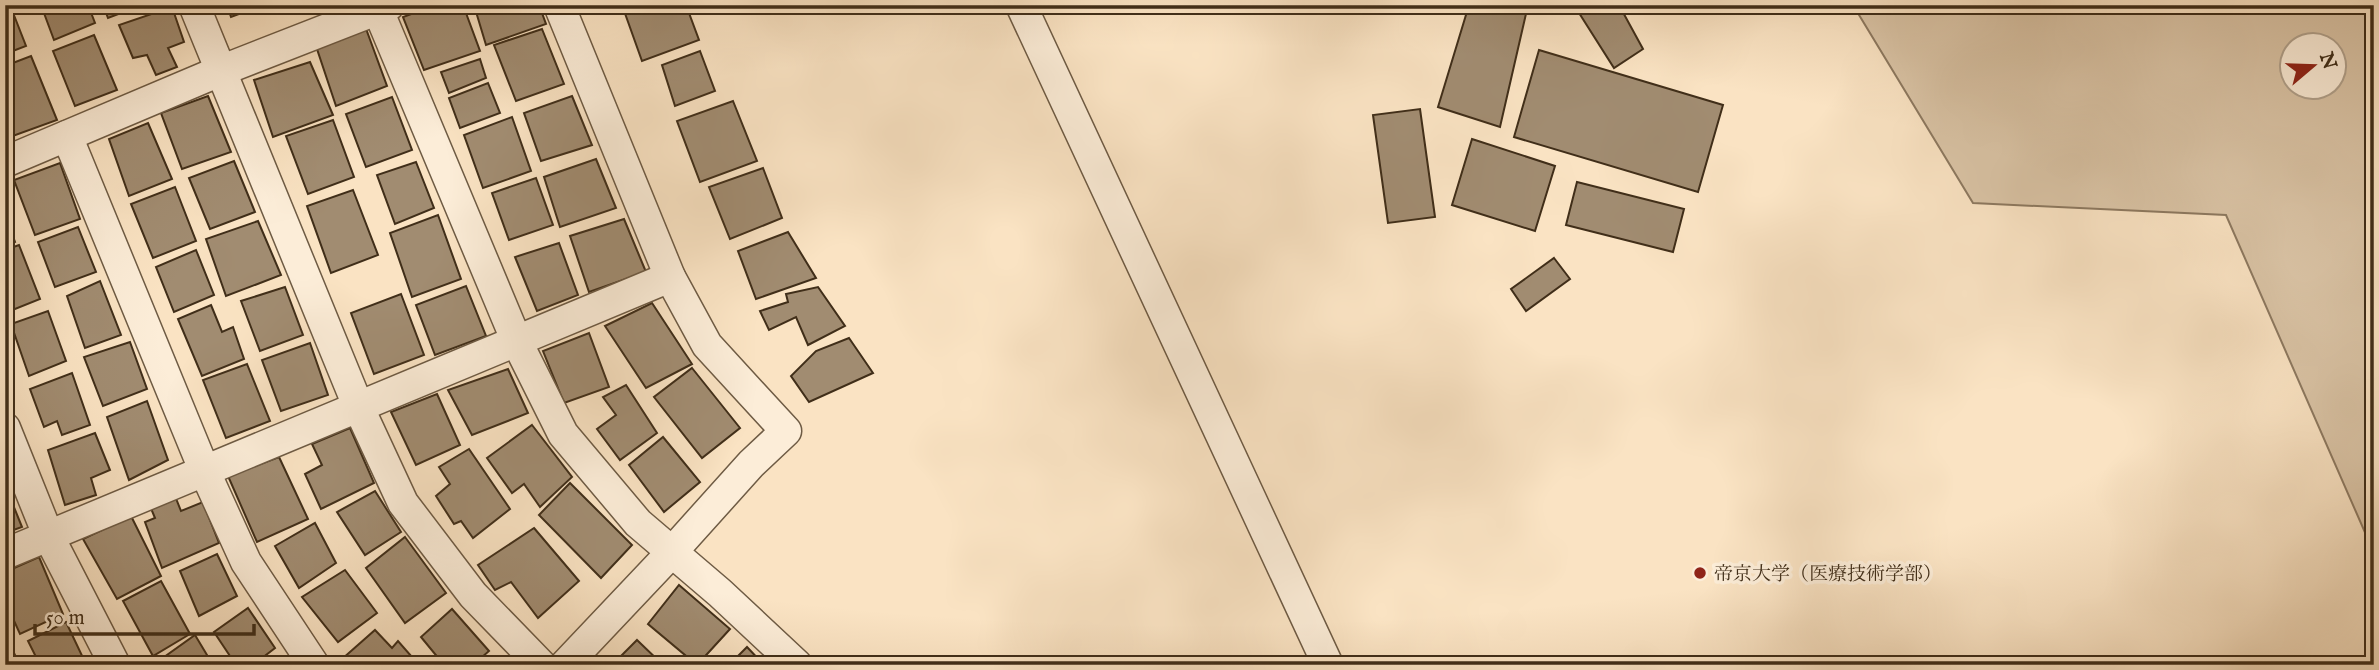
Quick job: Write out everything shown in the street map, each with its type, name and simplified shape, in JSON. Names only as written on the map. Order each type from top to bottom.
[{"type":"street","points":[[194,5],[358,406],[403,503],[473,594],[541,665]]},
{"type":"street","points":[[559,5],[670,277],[707,345],[786,431],[751,464],[671,554],[565,665]]},
{"type":"street","points":[[1021,5],[1328,665]]},
{"type":"street","points":[[5,162],[220,71],[383,8],[517,342],[563,434],[638,523],[671,554],[720,593],[797,665]]},
{"type":"street","points":[[67,136],[205,471],[246,562],[314,665]]},
{"type":"street","points":[[5,554],[670,277]]},
{"type":"street","points":[[5,428],[48,536],[115,665]]},
{"type":"shaded area","points":[[1853,5],[2374,5],[2374,553],[2226,215],[1973,203]]},
{"type":"building","points":[[10,5],[26,46],[5,54],[5,6]]},
{"type":"building","points":[[41,5],[88,5],[95,23],[54,40]]},
{"type":"building","points":[[103,5],[142,5],[108,18]]},
{"type":"building","points":[[227,5],[263,5],[231,17]]},
{"type":"building","points":[[436,5],[463,5],[480,51],[424,70],[403,17]]},
{"type":"building","points":[[474,5],[539,5],[546,24],[486,45]]},
{"type":"building","points":[[622,5],[686,5],[699,40],[642,61]]},
{"type":"building","points":[[1469,5],[1528,5],[1500,127],[1438,107]]},
{"type":"building","points":[[1574,5],[1619,5],[1643,49],[1614,68]]},
{"type":"building","points":[[172,7],[184,42],[168,48],[177,67],[156,75],[147,55],[133,58],[119,25]]},
{"type":"building","points":[[365,26],[387,86],[336,106],[316,46]]},
{"type":"building","points":[[542,29],[564,84],[516,101],[494,45]]},
{"type":"building","points":[[94,35],[117,90],[75,106],[53,51]]},
{"type":"building","points":[[1539,50],[1723,105],[1698,192],[1514,137]]},
{"type":"building","points":[[700,51],[715,91],[675,106],[662,65]]},
{"type":"building","points":[[31,56],[57,120],[10,137],[5,124],[5,66]]},
{"type":"building","points":[[480,59],[486,78],[449,93],[441,72]]},
{"type":"building","points":[[310,62],[333,115],[273,137],[254,80]]},
{"type":"building","points":[[488,83],[500,113],[460,128],[449,98]]},
{"type":"building","points":[[208,96],[231,152],[182,169],[161,113]]},
{"type":"building","points":[[572,96],[592,145],[541,161],[524,113]]},
{"type":"building","points":[[392,97],[412,150],[366,167],[346,114]]},
{"type":"building","points":[[733,101],[757,161],[700,182],[677,121]]},
{"type":"building","points":[[1420,109],[1435,217],[1388,223],[1373,115]]},
{"type":"building","points":[[512,117],[531,171],[483,188],[464,135]]},
{"type":"building","points":[[333,120],[354,177],[308,194],[286,136]]},
{"type":"building","points":[[148,123],[172,179],[129,196],[109,139]]},
{"type":"building","points":[[1472,139],[1555,166],[1535,231],[1452,205]]},
{"type":"building","points":[[596,159],[616,208],[560,227],[544,177]]},
{"type":"building","points":[[234,161],[255,212],[210,229],[189,178]]},
{"type":"building","points":[[416,162],[434,208],[395,224],[377,175]]},
{"type":"building","points":[[60,163],[80,219],[35,235],[14,180]]},
{"type":"building","points":[[763,168],[782,218],[730,239],[709,187]]},
{"type":"building","points":[[536,178],[553,225],[509,240],[492,193]]},
{"type":"building","points":[[1577,182],[1684,209],[1673,252],[1566,225]]},
{"type":"building","points":[[175,187],[196,241],[153,258],[131,204]]},
{"type":"building","points":[[353,190],[378,255],[331,273],[307,206]]},
{"type":"building","points":[[5,214],[15,242],[5,246]]},
{"type":"building","points":[[438,215],[461,279],[412,297],[390,233]]},
{"type":"building","points":[[624,219],[646,272],[589,292],[570,236]]},
{"type":"building","points":[[258,221],[281,275],[226,296],[206,239]]},
{"type":"building","points":[[78,227],[96,272],[55,287],[38,242]]},
{"type":"building","points":[[788,232],[816,278],[756,299],[738,251]]},
{"type":"building","points":[[559,243],[578,295],[537,311],[515,257]]},
{"type":"building","points":[[19,245],[40,299],[5,313],[5,250]]},
{"type":"building","points":[[196,250],[214,295],[174,312],[156,267]]},
{"type":"building","points":[[1554,258],[1570,279],[1526,311],[1511,289]]},
{"type":"building","points":[[100,281],[121,335],[85,348],[67,296]]},
{"type":"building","points":[[466,286],[486,336],[435,355],[416,305]]},
{"type":"building","points":[[285,287],[303,335],[260,351],[241,301]]},
{"type":"building","points":[[818,287],[845,326],[808,345],[796,317],[769,330],[760,311],[788,302],[786,294]]},
{"type":"building","points":[[401,294],[424,355],[374,374],[351,313]]},
{"type":"building","points":[[652,303],[692,364],[646,388],[605,326]]},
{"type":"building","points":[[211,305],[222,332],[233,327],[244,359],[202,376],[178,319]]},
{"type":"building","points":[[48,311],[66,361],[29,376],[11,324]]},
{"type":"building","points":[[589,333],[609,387],[564,403],[543,351]]},
{"type":"building","points":[[849,338],[873,373],[809,402],[791,376],[816,351]]},
{"type":"building","points":[[130,342],[147,389],[103,406],[84,357]]},
{"type":"building","points":[[310,343],[328,395],[281,411],[262,360]]},
{"type":"building","points":[[247,364],[270,421],[226,438],[203,380]]},
{"type":"building","points":[[692,368],[740,428],[702,458],[654,397]]},
{"type":"building","points":[[508,369],[528,413],[472,435],[448,390]]},
{"type":"building","points":[[72,373],[90,425],[62,435],[57,421],[44,427],[30,389]]},
{"type":"building","points":[[626,385],[657,433],[620,460],[597,429],[616,415],[603,397]]},
{"type":"building","points":[[437,394],[460,445],[416,465],[391,412]]},
{"type":"building","points":[[147,401],[168,460],[129,480],[107,417]]},
{"type":"building","points":[[532,425],[572,477],[540,507],[524,484],[512,493],[487,458]]},
{"type":"building","points":[[350,428],[374,483],[321,509],[305,474],[322,465],[312,444]]},
{"type":"building","points":[[95,433],[110,470],[91,478],[96,495],[65,505],[48,450]]},
{"type":"building","points":[[663,437],[700,482],[664,512],[629,465]]},
{"type":"building","points":[[469,449],[510,509],[473,538],[461,521],[454,524],[436,496],[450,484],[439,467]]},
{"type":"building","points":[[279,457],[308,519],[257,542],[228,476]]},
{"type":"building","points":[[570,483],[632,545],[601,578],[539,515]]},
{"type":"building","points":[[5,485],[22,527],[5,533]]},
{"type":"building","points":[[375,491],[401,532],[365,555],[337,512]]},
{"type":"building","points":[[175,496],[181,511],[203,502],[219,543],[162,568],[145,522],[155,518],[150,506]]},
{"type":"building","points":[[131,516],[161,576],[117,599],[83,539]]},
{"type":"building","points":[[315,523],[336,563],[299,588],[275,546]]},
{"type":"building","points":[[534,528],[579,581],[538,618],[511,582],[495,590],[478,565]]},
{"type":"building","points":[[405,537],[446,593],[405,623],[366,568]]},
{"type":"building","points":[[217,554],[237,596],[199,616],[180,571]]},
{"type":"building","points":[[39,557],[63,614],[20,634],[5,601],[5,572]]},
{"type":"building","points":[[345,570],[377,613],[338,642],[302,597]]},
{"type":"building","points":[[161,581],[190,634],[153,656],[123,601]]},
{"type":"building","points":[[679,585],[730,629],[697,665],[648,624]]},
{"type":"building","points":[[248,608],[275,648],[253,665],[236,665],[214,632]]},
{"type":"building","points":[[452,609],[489,651],[473,665],[444,665],[421,637]]},
{"type":"building","points":[[66,622],[85,662],[79,665],[40,665],[28,641]]},
{"type":"building","points":[[375,630],[392,648],[398,641],[419,665],[348,665],[342,659]]},
{"type":"building","points":[[195,635],[207,655],[198,662],[200,665],[153,665]]},
{"type":"building","points":[[637,640],[663,665],[612,665]]},
{"type":"building","points":[[8,641],[20,665],[5,665],[5,643]]},
{"type":"building","points":[[747,647],[764,665],[729,665]]},
{"type":"place","name":"帝京大学（医療技術学部）","points":[[1700,573]]}]
